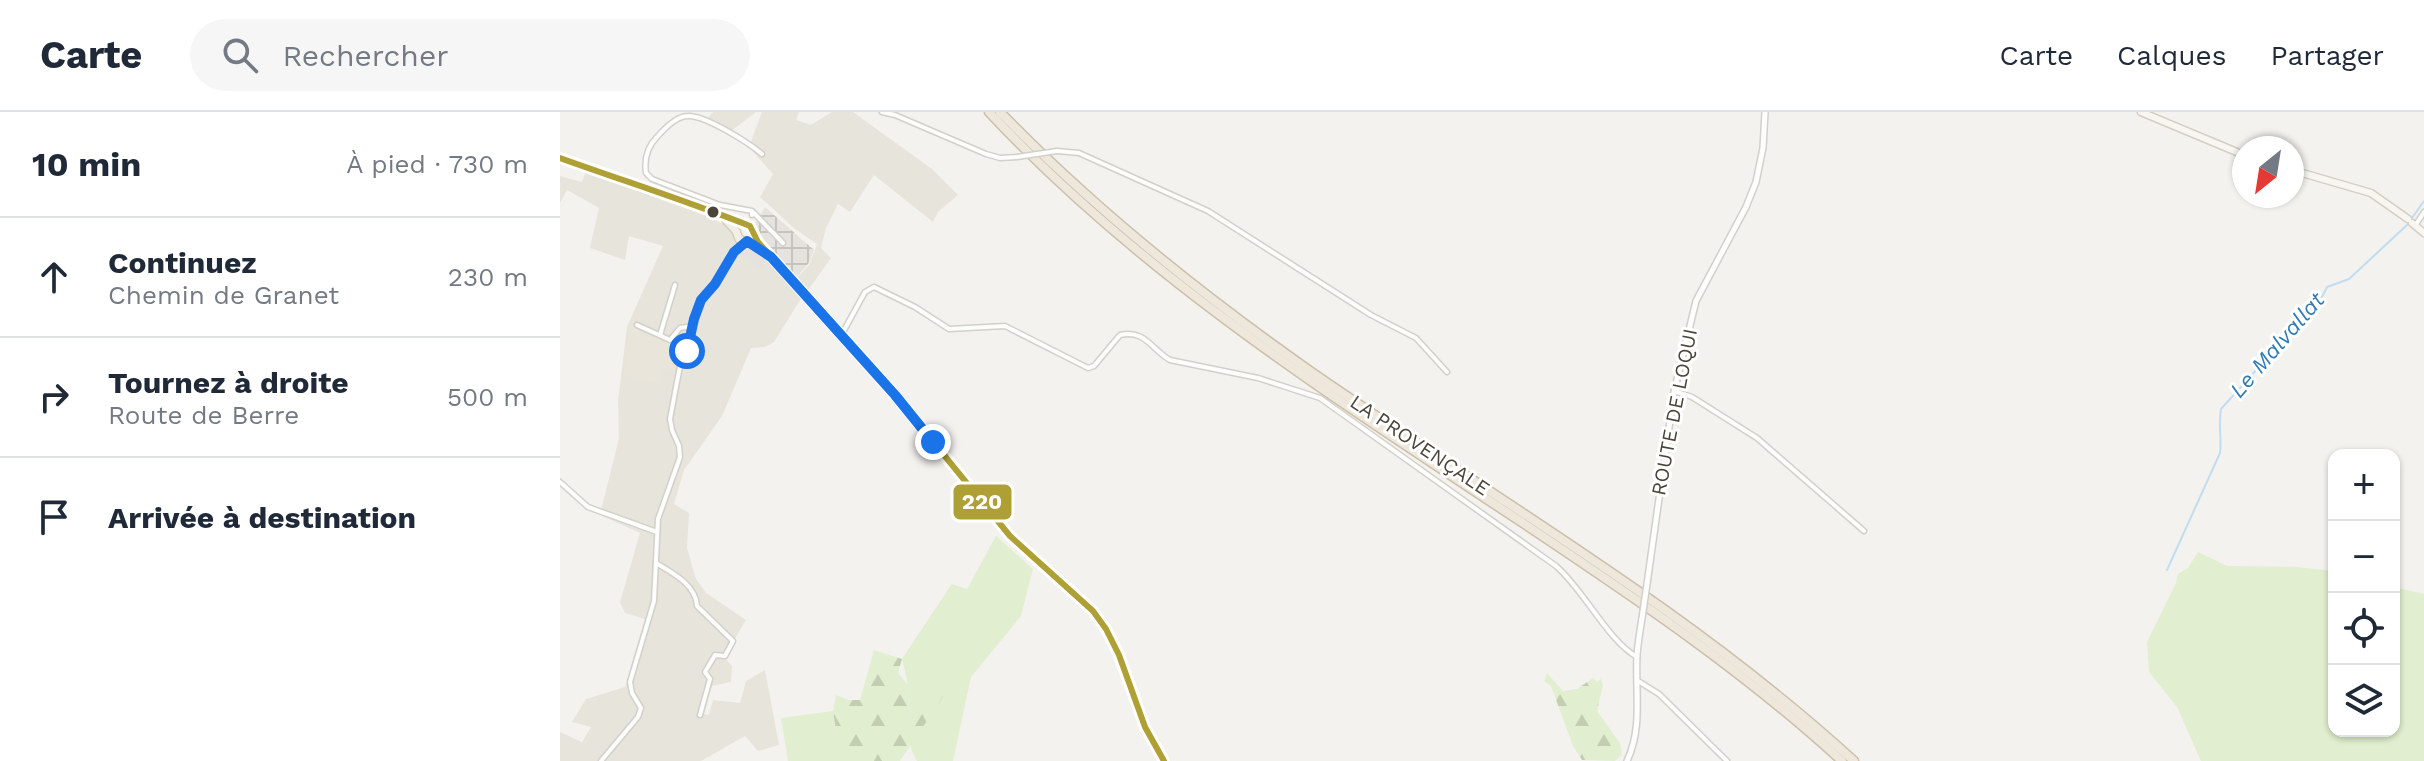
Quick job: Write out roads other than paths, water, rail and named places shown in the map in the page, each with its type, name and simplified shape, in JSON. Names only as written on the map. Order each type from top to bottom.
[{"type":"highway","name":"LA PROVENÇALE","points":[[989,112],[1078,199],[1187,291],[1341,401],[1671,624],[1768,697],[1842,761]]},
{"type":"highway","name":"LA PROVENÇALE","points":[[1000,112],[1091,201],[1209,297],[1321,378],[1685,624],[1773,691],[1854,761]]},
{"type":"main road","points":[[2141,112],[2232,150]]},
{"type":"main road","points":[[560,158],[722,218],[741,237],[771,257]]},
{"type":"main road","points":[[2304,173],[2371,193],[2424,233]]},
{"type":"main road","points":[[650,190],[686,200],[748,228],[856,351],[1010,536],[1093,611],[1119,655],[1145,727],[1164,761]]},
{"type":"main road","points":[[741,237],[748,228]]},
{"type":"main road","points":[[741,237],[748,228]]},
{"type":"street","points":[[882,112],[1000,158],[1057,151],[1079,153],[1203,208],[1371,315],[1416,338],[1447,372]]},
{"type":"street","name":"ROUTE DE LOQUI","points":[[1627,761],[1637,729],[1637,657],[1674,391],[1696,301],[1756,182],[1763,148],[1765,112]]},
{"type":"street","points":[[762,154],[733,135],[690,116],[661,132],[650,144],[646,173],[652,179],[720,205],[752,213],[783,243]]},
{"type":"street","points":[[2412,223],[2424,212]]},
{"type":"street","points":[[748,228],[752,213]]},
{"type":"street","points":[[601,761],[640,713],[640,705],[632,693],[630,682],[653,604],[660,512],[680,457],[670,419],[679,368],[690,344],[701,300],[715,284],[741,237]]},
{"type":"street","points":[[660,335],[675,285]]},
{"type":"street","points":[[842,335],[865,292],[874,287],[915,307],[949,329],[1005,326],[1088,368],[1094,366],[1120,335],[1130,334],[1149,340],[1159,353],[1170,360],[1258,378],[1315,396],[1556,566],[1620,644],[1637,657]]},
{"type":"street","points":[[637,325],[671,340],[680,328],[689,324],[693,326]]},
{"type":"street","points":[[1674,391],[1692,397],[1757,438],[1864,531]]},
{"type":"street","points":[[560,482],[588,507],[657,532]]},
{"type":"street","points":[[656,563],[684,581],[697,606],[733,641],[725,656],[715,655],[705,672],[710,679],[700,715]]},
{"type":"street","points":[[1638,681],[1659,694],[1727,761]]},
{"type":"waterway","name":"Le Malvallat","points":[[2167,570],[2220,453],[2221,409],[2322,297],[2327,287],[2349,279],[2407,225],[2424,201]]}]
